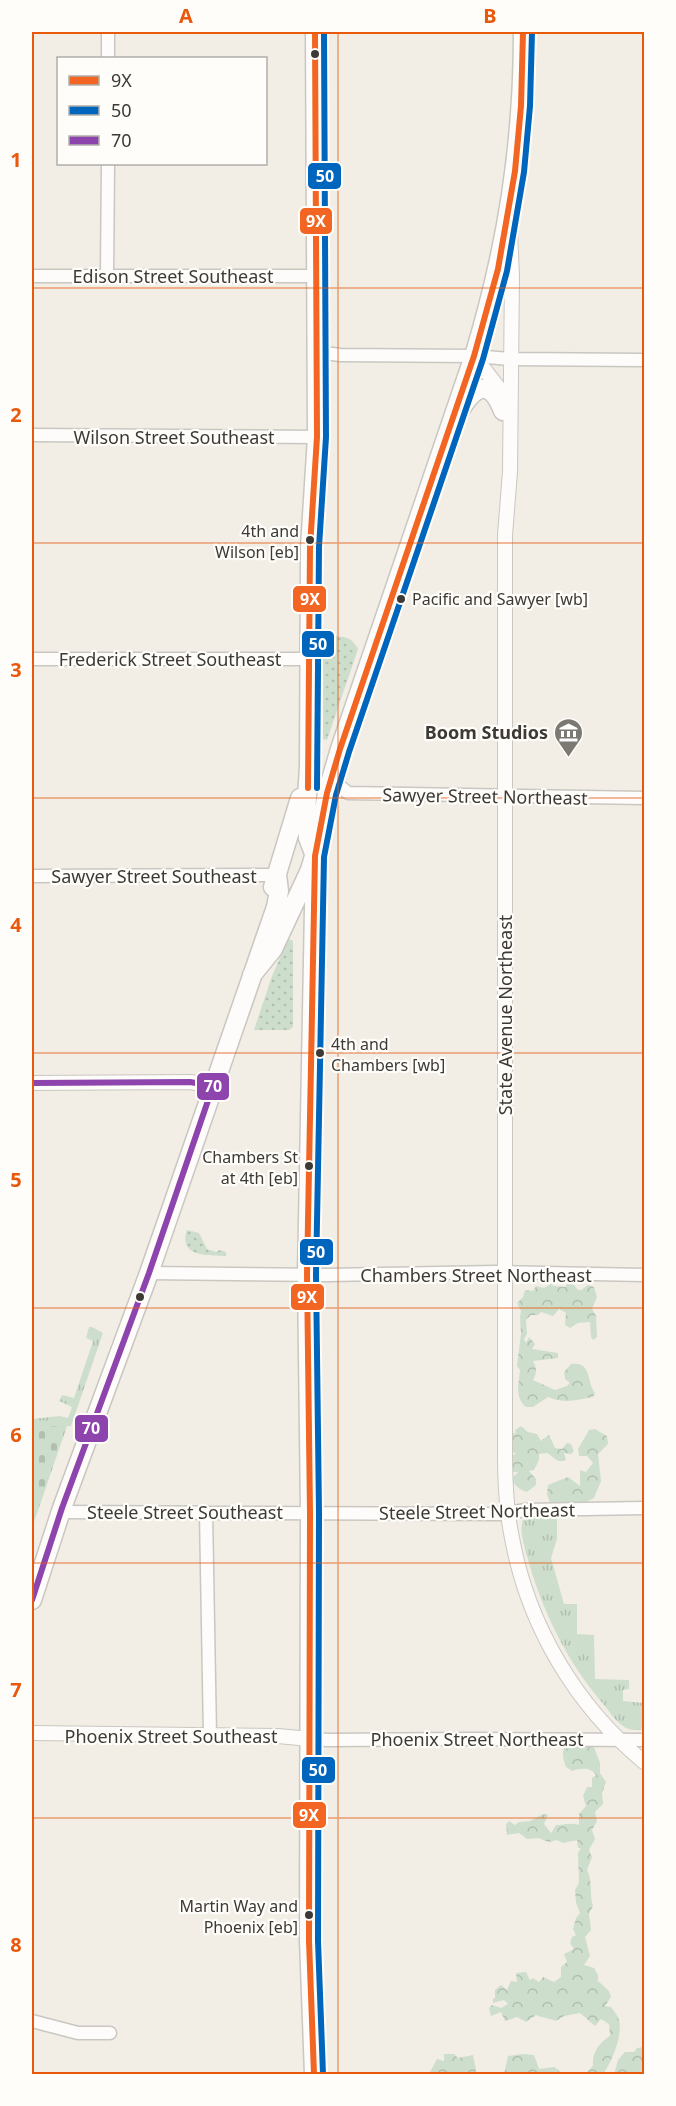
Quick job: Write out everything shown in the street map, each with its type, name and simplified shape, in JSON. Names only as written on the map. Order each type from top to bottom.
[{"type":"main road","points":[[314,2074],[309,1941],[310,1513],[307,1274],[315,856],[306,827],[309,766],[310,547],[317,437],[315,32]]},
{"type":"main road","name":"State Avenue Northeast","points":[[510,211],[521,106],[523,32]]},
{"type":"main road","points":[[252,975],[273,949],[304,885],[315,856],[331,779],[387,605],[474,356],[498,269],[510,211]]},
{"type":"main road","points":[[444,444],[460,410],[470,395],[478,390],[491,391],[503,411]]},
{"type":"main road","points":[[309,659],[314,696],[318,764],[326,776],[331,779]]},
{"type":"main road","points":[[32,1600],[61,1512],[149,1274],[276,907],[279,891],[277,875],[309,766]]},
{"type":"street","points":[[108,32],[108,57]]},
{"type":"street","points":[[107,275],[108,165]]},
{"type":"street","name":"State Avenue Northeast","points":[[506,518],[510,471],[512,275],[510,211]]},
{"type":"street","name":"Edison Street Southeast","points":[[32,276],[315,276]]},
{"type":"street","points":[[316,352],[340,355],[645,360]]},
{"type":"street","name":"State Avenue Northeast","points":[[474,356],[498,387],[503,411],[506,518],[505,1452],[508,1512],[517,1562],[532,1609],[541,1628],[571,1682],[602,1723],[618,1740],[645,1762]]},
{"type":"street","name":"Wilson Street Southeast","points":[[32,435],[317,437]]},
{"type":"street","name":"Frederick Street Southeast","points":[[32,659],[309,659]]},
{"type":"street","name":"Sawyer Street Northeast","points":[[331,779],[348,793],[645,798]]},
{"type":"street","name":"Sawyer Street Southeast","points":[[32,876],[277,875]]},
{"type":"street","points":[[32,1083],[172,1082],[213,1086]]},
{"type":"street","name":"Chambers Street Northeast","points":[[149,1274],[505,1272],[645,1275]]},
{"type":"street","name":"Steele Street Northeast","points":[[310,1513],[500,1514],[645,1508]]},
{"type":"street","name":"Steele Street Southeast","points":[[61,1512],[310,1513]]},
{"type":"street","points":[[206,1512],[210,1736]]},
{"type":"street","name":"Phoenix Street Southeast","points":[[32,1734],[278,1736],[309,1739]]},
{"type":"street","name":"Phoenix Street Northeast","points":[[309,1739],[645,1740]]},
{"type":"street","points":[[32,2021],[78,2033],[110,2033]]},
{"type":"green space","points":[[323,636],[348,638],[358,649],[327,740],[323,739]]},
{"type":"green space","points":[[288,939],[293,941],[293,1027],[289,1030],[254,1030],[272,976]]},
{"type":"green space","points":[[187,1230],[199,1233],[207,1249],[226,1252],[226,1256],[204,1255],[191,1250],[185,1239]]},
{"type":"green space","points":[[568,1283],[574,1285],[578,1290],[588,1285],[594,1287],[597,1297],[592,1309],[596,1316],[597,1337],[593,1340],[591,1337],[590,1322],[578,1323],[570,1328],[565,1325],[566,1313],[559,1309],[553,1316],[541,1312],[538,1315],[531,1315],[526,1320],[527,1334],[524,1339],[526,1343],[529,1337],[535,1344],[532,1349],[558,1353],[558,1358],[533,1361],[536,1370],[533,1380],[555,1390],[567,1386],[570,1383],[565,1379],[564,1372],[571,1364],[578,1364],[588,1373],[595,1393],[593,1397],[570,1401],[548,1397],[533,1407],[526,1407],[520,1399],[518,1390],[520,1370],[517,1366],[521,1311],[517,1303],[523,1297],[525,1290],[533,1291],[536,1286],[544,1288],[551,1284],[565,1287]]},
{"type":"green space","points":[[89,1327],[103,1333],[71,1426],[32,1426],[32,1419],[60,1416],[68,1418],[72,1407],[59,1401],[62,1395],[74,1398],[93,1341],[86,1338]]},
{"type":"green space","points":[[32,1426],[67,1426],[32,1528]]},
{"type":"green space","points":[[521,1426],[528,1432],[537,1434],[541,1441],[549,1435],[555,1448],[562,1449],[567,1443],[571,1444],[574,1451],[571,1454],[564,1453],[566,1460],[563,1461],[558,1461],[547,1453],[539,1454],[534,1470],[529,1471],[536,1479],[536,1485],[527,1492],[514,1483],[512,1478],[518,1472],[510,1472],[508,1459],[516,1453],[509,1452],[511,1432],[516,1434],[515,1430]]},
{"type":"green space","points":[[595,1429],[607,1436],[608,1444],[598,1454],[601,1481],[594,1498],[578,1506],[551,1506],[547,1494],[548,1485],[568,1477],[580,1486],[580,1470],[586,1472],[593,1463],[587,1456],[579,1456],[578,1449],[589,1430]]},
{"type":"green space","points":[[533,1516],[557,1516],[557,1539],[551,1558],[564,1604],[577,1604],[577,1634],[594,1635],[595,1679],[629,1680],[629,1689],[623,1690],[623,1701],[644,1703],[644,1730],[628,1729],[615,1719],[578,1671],[557,1635],[540,1596],[522,1538],[523,1520]]},
{"type":"green space","points":[[578,1733],[589,1734],[600,1763],[600,1773],[606,1782],[602,1793],[603,1804],[595,1812],[597,1821],[592,1830],[595,1839],[589,1850],[592,1857],[587,1870],[593,1906],[589,1914],[591,1930],[585,1937],[590,1956],[584,1965],[594,1968],[598,1981],[609,1991],[611,1997],[605,2006],[611,2007],[619,2020],[616,2048],[603,2074],[585,2074],[593,2066],[597,2048],[610,2036],[609,2024],[601,2019],[595,2026],[580,2013],[564,2016],[556,2021],[536,2015],[526,2022],[517,2017],[505,2021],[501,2012],[491,2016],[489,2008],[492,2005],[501,2008],[508,2004],[504,2000],[493,2003],[495,1990],[501,1985],[507,1990],[511,1981],[517,1982],[516,1973],[526,1972],[530,1980],[533,1978],[539,1982],[543,1977],[554,1982],[561,1977],[561,1967],[567,1962],[564,1954],[574,1949],[570,1943],[572,1937],[576,1935],[573,1929],[580,1913],[575,1890],[579,1883],[578,1853],[581,1848],[578,1848],[577,1840],[563,1843],[557,1840],[549,1842],[538,1838],[527,1839],[519,1833],[507,1835],[506,1824],[509,1821],[515,1825],[519,1822],[530,1821],[543,1814],[548,1815],[544,1824],[551,1833],[556,1825],[579,1825],[579,1814],[586,1806],[583,1796],[587,1787],[592,1787],[592,1778],[596,1775],[589,1769],[572,1771],[566,1767],[563,1756],[564,1748]]},
{"type":"green space","points":[[644,2047],[644,2074],[614,2074],[618,2060],[625,2052],[634,2052],[637,2048]]},
{"type":"green space","points":[[444,2054],[454,2054],[458,2058],[473,2055],[475,2074],[429,2074],[437,2059],[444,2061]]},
{"type":"green space","points":[[534,2055],[539,2069],[554,2067],[559,2070],[560,2074],[504,2074],[508,2056]]},
{"type":"transit line","name":"9X","points":[[308,788],[310,547],[317,437],[315,32]]},
{"type":"transit line","name":"50","points":[[317,788],[319,547],[326,437],[324,32]]},
{"type":"transit line","name":"9X","points":[[314,2074],[309,1941],[310,1513],[307,1274],[315,856],[327,793],[340,749],[474,356],[498,269],[515,171],[521,106],[523,32]]},
{"type":"transit line","name":"50","points":[[323,2074],[318,1941],[319,1513],[316,1274],[324,857],[336,795],[349,752],[483,359],[507,271],[524,172],[530,106],[532,32]]},
{"type":"transit line","name":"70","points":[[32,1083],[190,1082],[213,1086],[149,1273],[62,1508],[32,1600]]},
{"type":"place","name":"4th and Wilson [eb]","points":[[310,540]]},
{"type":"place","name":"Pacific and Sawyer [wb]","points":[[401,599]]},
{"type":"place","name":"Boom Studios","points":[[569,758]]},
{"type":"place","name":"4th and Chambers [wb]","points":[[320,1053]]},
{"type":"place","name":"Chambers St at 4th [eb]","points":[[309,1166]]},
{"type":"place","name":"Martin Way and Phoenix [eb]","points":[[309,1915]]}]
